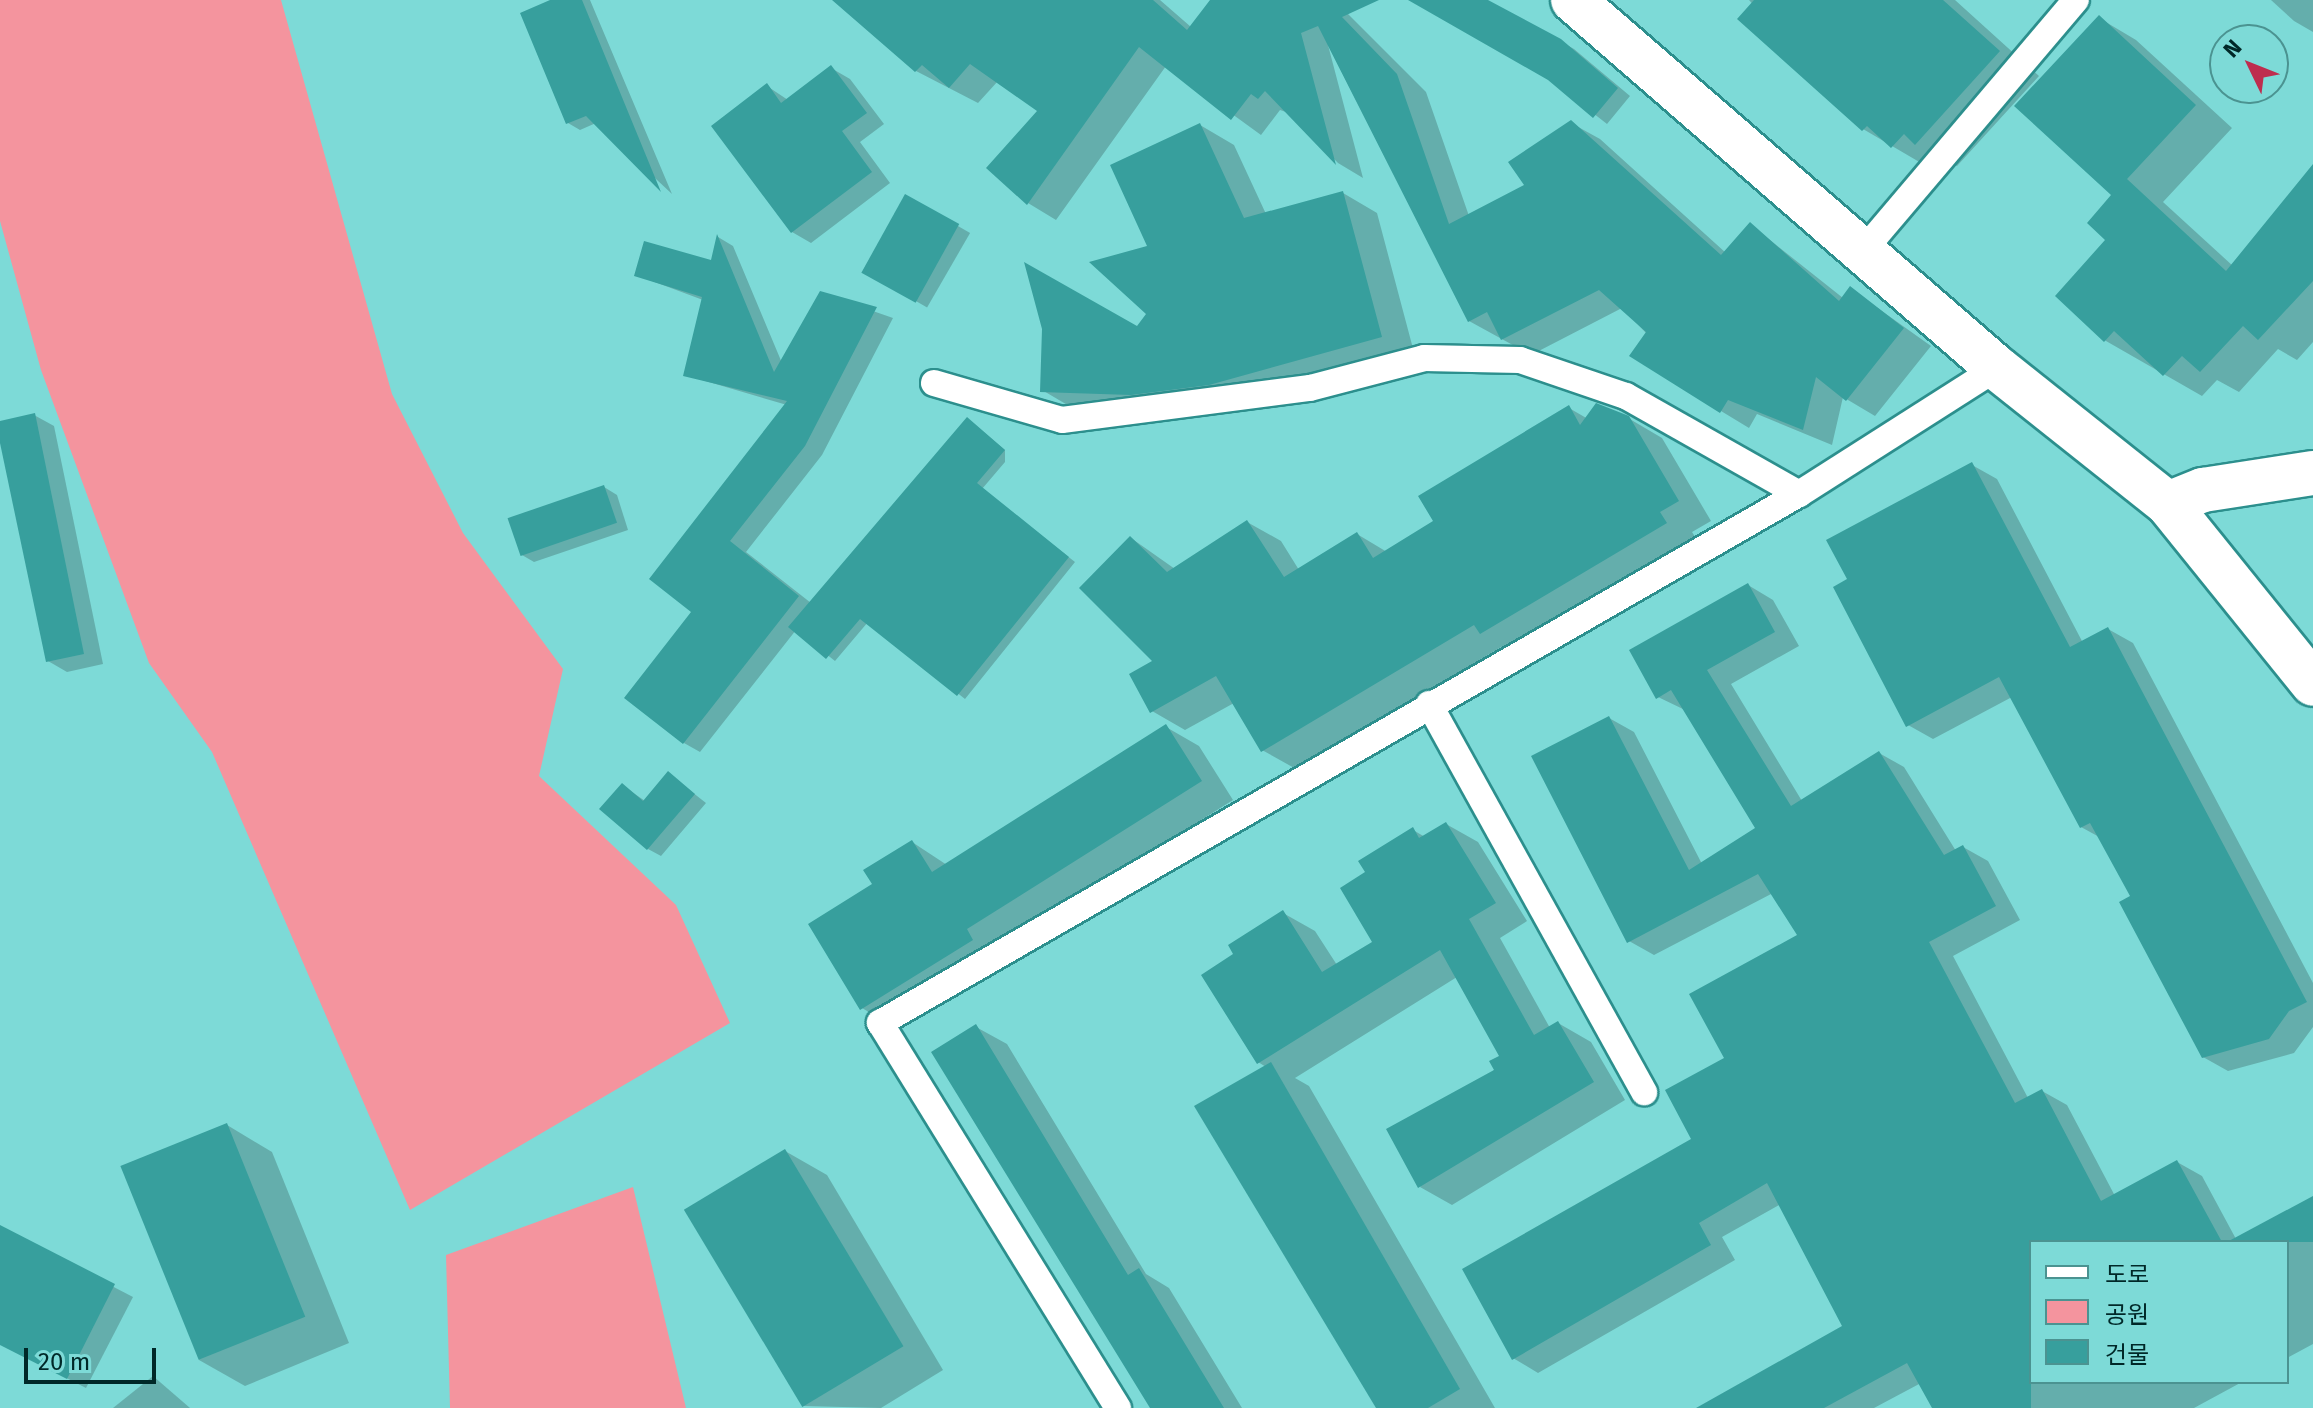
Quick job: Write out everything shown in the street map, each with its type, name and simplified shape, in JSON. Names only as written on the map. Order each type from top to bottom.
[{"type":"street","points":[[1573,0],[1997,368],[2168,504],[2313,684]]},
{"type":"street","points":[[2168,504],[2203,490],[2313,473]]},
{"type":"lane","points":[[1863,251],[2076,0]]},
{"type":"lane","points":[[934,383],[1062,420],[1310,388],[1424,358],[1520,360],[1626,396],[1799,494]]},
{"type":"lane","points":[[1118,1408],[880,1023],[1429,704],[1799,494],[1997,368]]},
{"type":"lane","points":[[1429,704],[1644,1092]]},
{"type":"green space","points":[[0,0],[281,0],[392,394],[463,533],[563,669],[539,776],[676,905],[730,1023],[410,1210],[212,752],[149,663],[41,370],[0,221]]},
{"type":"green space","points":[[633,1187],[686,1408],[450,1408],[446,1255]]},
{"type":"building","points":[[550,0],[582,0],[661,192],[586,116],[566,124],[520,13]]},
{"type":"building","points":[[832,0],[1153,0],[1187,30],[1210,0],[1379,0],[1342,17],[1397,74],[1449,224],[1524,185],[1508,162],[1571,120],[1721,255],[1750,222],[1839,301],[1850,286],[1904,328],[1846,401],[1816,377],[1803,430],[1728,400],[1720,413],[1629,356],[1646,332],[1599,290],[1501,340],[1487,312],[1468,322],[1318,26],[1301,33],[1336,165],[1265,91],[1258,99],[1251,94],[1231,120],[1139,47],[1027,205],[986,168],[1037,111],[970,64],[949,88],[922,65],[915,72]]},
{"type":"building","points":[[1408,0],[1488,0],[1561,39],[1618,88],[1593,118],[1548,80]]},
{"type":"building","points":[[1754,0],[1943,0],[2000,51],[1915,145],[1904,134],[1891,148],[1867,126],[1862,131],[1737,19]]},
{"type":"building","points":[[2099,15],[2196,105],[2127,179],[2226,271],[2313,164],[2313,281],[2258,340],[2243,326],[2200,372],[2182,356],[2163,376],[2114,331],[2104,342],[2055,296],[2105,240],[2087,223],[2111,195],[2014,106]]},
{"type":"building","points":[[831,65],[867,113],[842,131],[872,172],[791,233],[711,126],[767,83],[781,103]]},
{"type":"building","points":[[1200,123],[1244,218],[1343,191],[1382,337],[1209,385],[1131,395],[1040,392],[1042,329],[1024,262],[1137,326],[1146,314],[1089,262],[1147,246],[1110,165]]},
{"type":"building","points":[[905,194],[959,224],[916,303],[861,273]]},
{"type":"building","points":[[717,234],[774,372],[820,291],[877,307],[805,446],[730,541],[799,596],[683,744],[624,698],[691,612],[649,579],[787,401],[683,376],[702,297],[634,276],[644,241],[711,260]]},
{"type":"building","points":[[1596,403],[1629,416],[1679,501],[1660,512],[1667,523],[1480,634],[1474,625],[1261,752],[1216,676],[1150,713],[1129,674],[1152,661],[1079,588],[1130,536],[1167,572],[1247,520],[1284,577],[1357,532],[1373,558],[1433,521],[1418,496],[1569,405],[1580,425]]},
{"type":"building","points":[[35,413],[84,654],[46,662],[0,443],[0,421]]},
{"type":"building","points":[[967,417],[1005,450],[977,483],[1069,557],[957,696],[860,619],[826,659],[788,627]]},
{"type":"building","points":[[1972,462],[2070,647],[2108,627],[2307,1002],[2289,1011],[2269,1039],[2202,1058],[2119,902],[2130,896],[2090,823],[2080,828],[1999,677],[1906,727],[1833,587],[1847,579],[1826,540]]},
{"type":"building","points":[[604,485],[617,523],[521,556],[508,518]]},
{"type":"building","points":[[1748,583],[1775,632],[1707,670],[1791,806],[1879,751],[1944,855],[1963,845],[1996,906],[1929,942],[2015,1103],[2042,1089],[2101,1201],[2177,1160],[2221,1240],[2029,1240],[2031,1408],[1932,1408],[1907,1363],[1824,1408],[1696,1408],[1842,1326],[1767,1183],[1699,1223],[1711,1245],[1512,1360],[1462,1269],[1691,1139],[1665,1090],[1724,1058],[1689,994],[1797,935],[1758,874],[1627,943],[1531,756],[1609,716],[1689,870],[1755,828],[1671,690],[1656,699],[1629,650]]},
{"type":"building","points":[[1166,724],[1202,781],[967,929],[973,940],[860,1010],[808,924],[872,884],[863,870],[912,840],[932,872]]},
{"type":"building","points":[[668,771],[695,794],[647,850],[599,809],[622,783],[643,801]]},
{"type":"building","points":[[1446,822],[1496,903],[1469,919],[1534,1035],[1558,1021],[1594,1082],[1418,1188],[1386,1129],[1494,1070],[1489,1061],[1499,1056],[1440,950],[1257,1064],[1201,975],[1233,954],[1228,945],[1283,910],[1322,972],[1372,942],[1340,888],[1365,872],[1358,861],[1413,827],[1419,838]]},
{"type":"building","points":[[976,1024],[1128,1275],[1139,1268],[1224,1408],[1150,1408],[931,1052]]},
{"type":"building","points":[[1271,1062],[1460,1389],[1428,1408],[1376,1408],[1194,1106]]},
{"type":"building","points":[[227,1123],[305,1317],[199,1360],[120,1166]]},
{"type":"building","points":[[785,1149],[903,1346],[802,1407],[684,1210]]},
{"type":"building","points":[[2313,1196],[2313,1242],[2231,1240]]},
{"type":"building","points":[[0,1225],[115,1284],[67,1379],[0,1345]]}]
